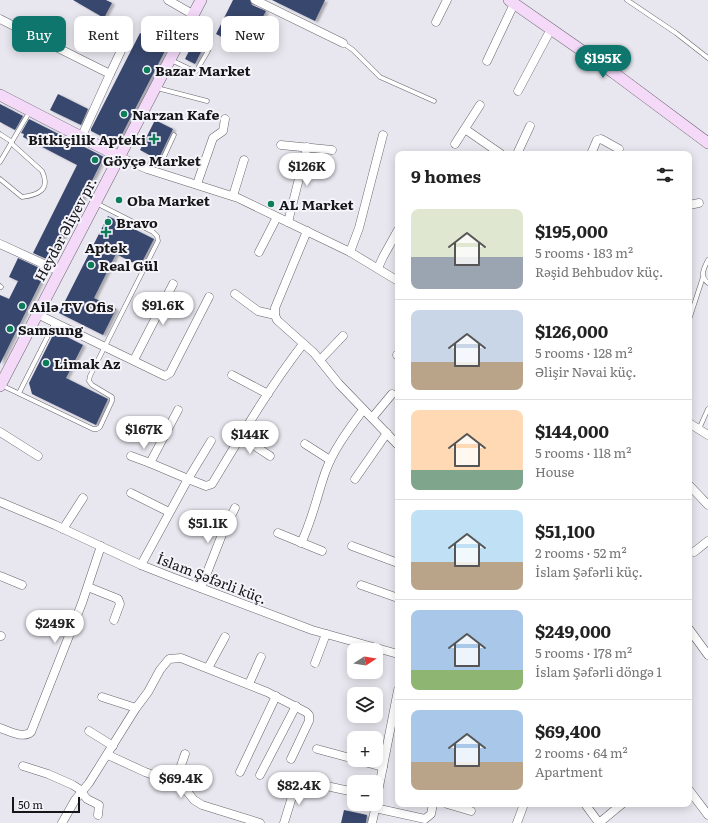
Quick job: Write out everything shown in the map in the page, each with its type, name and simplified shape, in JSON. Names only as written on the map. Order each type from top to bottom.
[{"type":"main road","name":"Heydər Əliyev pr.","points":[[0,385],[201,0]]},
{"type":"main road","points":[[512,2],[614,73],[708,143]]},
{"type":"main road","points":[[0,95],[120,157]]},
{"type":"street","points":[[168,0],[194,15]]},
{"type":"street","points":[[256,0],[343,43]]},
{"type":"street","points":[[436,22],[447,0]]},
{"type":"street","points":[[487,61],[512,2]]},
{"type":"street","points":[[0,19],[110,74]]},
{"type":"street","points":[[518,92],[551,29]]},
{"type":"street","points":[[81,138],[120,52]]},
{"type":"street","points":[[455,144],[480,105]]},
{"type":"street","points":[[197,184],[213,138],[223,131],[225,119]]},
{"type":"street","points":[[518,151],[530,126]]},
{"type":"street","points":[[466,129],[497,151]]},
{"type":"street","points":[[350,252],[358,228],[383,134]]},
{"type":"street","points":[[592,151],[598,140],[619,148]]},
{"type":"street","points":[[281,145],[332,150]]},
{"type":"street","points":[[288,222],[307,147]]},
{"type":"street","points":[[120,157],[147,169],[233,196],[350,252],[395,278]]},
{"type":"street","points":[[233,196],[244,160]]},
{"type":"street","points":[[692,204],[699,203]]},
{"type":"street","points":[[259,252],[277,217]]},
{"type":"street","points":[[274,315],[307,231]]},
{"type":"street","points":[[378,268],[395,235]]},
{"type":"street","points":[[0,244],[59,271]]},
{"type":"street","points":[[134,360],[173,284]]},
{"type":"street","points":[[235,294],[258,311],[274,315],[279,323],[320,360],[363,410],[386,433],[395,440]]},
{"type":"street","points":[[38,314],[165,376],[170,373],[209,297]]},
{"type":"street","points":[[320,360],[343,336]]},
{"type":"street","points":[[131,456],[206,486],[212,484],[240,436],[303,344]]},
{"type":"street","points":[[232,375],[268,394]]},
{"type":"street","points":[[372,418],[392,394]]},
{"type":"street","points":[[150,463],[178,410]]},
{"type":"street","points":[[302,543],[330,460],[363,410]]},
{"type":"street","points":[[692,425],[707,433]]},
{"type":"street","points":[[0,432],[38,456]]},
{"type":"street","points":[[355,479],[386,433]]},
{"type":"street","points":[[240,436],[270,456]]},
{"type":"street","points":[[141,565],[169,512],[211,441]]},
{"type":"street","points":[[305,444],[330,460]]},
{"type":"street","points":[[692,488],[708,505]]},
{"type":"street","points":[[131,494],[169,512]]},
{"type":"street","points":[[63,528],[83,498]]},
{"type":"street","name":"İslam Şəfərli küç.","points":[[0,502],[63,528],[141,565],[201,588],[326,634],[395,653]]},
{"type":"street","points":[[201,588],[223,532],[235,508]]},
{"type":"street","points":[[278,533],[322,551]]},
{"type":"street","points":[[694,552],[708,541]]},
{"type":"street","points":[[0,728],[21,735],[26,735],[31,732],[88,587],[101,546]]},
{"type":"street","points":[[352,546],[395,562]]},
{"type":"street","points":[[0,576],[22,586]]},
{"type":"street","points":[[361,585],[395,597]]},
{"type":"street","points":[[88,587],[118,598],[120,604],[114,620]]},
{"type":"street","points":[[692,633],[708,655]]},
{"type":"street","points":[[315,663],[326,634]]},
{"type":"street","points":[[208,668],[225,637]]},
{"type":"street","points":[[249,684],[261,657]]},
{"type":"street","points":[[62,823],[75,800],[108,755],[136,708],[148,692],[164,663],[169,659],[181,658],[208,668],[276,696],[306,712],[310,718],[291,759]]},
{"type":"street","points":[[240,772],[276,696]]},
{"type":"street","points":[[102,697],[136,708]]},
{"type":"street","points":[[260,774],[296,706]]},
{"type":"street","points":[[381,775],[395,721]]},
{"type":"street","points":[[89,731],[113,746]]},
{"type":"street","points":[[317,749],[347,758]]},
{"type":"street","points":[[175,783],[184,754]]},
{"type":"street","points":[[108,755],[185,788],[194,800],[202,805],[260,823]]},
{"type":"street","points":[[23,766],[68,782],[79,788],[87,799],[99,805],[98,815]]},
{"type":"street","points":[[284,823],[296,784]]},
{"type":"street","points":[[331,786],[347,790]]},
{"type":"street","points":[[692,794],[708,815]]},
{"type":"street","points":[[383,804],[425,819],[431,814],[433,807]]},
{"type":"street","points":[[457,807],[471,811]]},
{"type":"street","points":[[517,823],[523,807]]},
{"type":"street","points":[[587,807],[599,823],[618,807]]},
{"type":"street","points":[[372,823],[374,811]]},
{"type":"lane","points":[[627,0],[676,33],[708,58]]},
{"type":"lane","points":[[343,43],[353,50],[380,77],[434,101]]},
{"type":"lane","points":[[171,60],[194,71],[197,70],[207,52]]},
{"type":"lane","points":[[156,88],[207,101]]},
{"type":"lane","points":[[0,162],[30,111]]},
{"type":"lane","points":[[0,134],[12,143],[42,172],[45,178],[45,184],[41,192],[22,197],[0,180]]},
{"type":"lane","points":[[147,169],[150,162],[162,161],[174,135]]},
{"type":"lane","points":[[0,385],[93,429],[100,427],[112,401],[112,397],[92,384],[89,381],[90,376],[158,241],[157,236],[153,232],[96,203]]},
{"type":"lane","points":[[692,311],[703,277],[703,270],[708,260]]},
{"type":"lane","points":[[703,277],[708,283]]},
{"type":"lane","points":[[19,393],[55,322]]},
{"type":"lane","points":[[698,429],[708,409]]},
{"type":"building","points":[[73,0],[106,0],[112,3],[105,16],[101,16]]},
{"type":"building","points":[[233,0],[250,0],[252,5],[266,11],[263,16],[225,16]]},
{"type":"building","points":[[272,0],[325,0],[315,21]]},
{"type":"building","points":[[221,24],[221,36],[216,34]]},
{"type":"building","points":[[140,33],[141,52],[164,52],[117,144],[91,131],[91,129],[130,52],[133,52],[133,47]]},
{"type":"building","points":[[188,52],[201,52],[195,64],[185,59]]},
{"type":"building","points":[[58,94],[88,109],[81,125],[50,110]]},
{"type":"building","points":[[0,104],[23,116],[15,130],[0,122]]},
{"type":"building","points":[[29,119],[104,157],[51,261],[33,253],[77,165],[23,137],[24,134],[21,133]]},
{"type":"building","points":[[155,120],[173,129],[159,158],[155,158],[140,150]]},
{"type":"building","points":[[108,216],[154,239],[140,266],[116,254],[94,298],[116,309],[103,335],[59,313]]},
{"type":"building","points":[[18,258],[46,271],[0,364],[0,295],[9,299],[18,281],[9,277]]},
{"type":"building","points":[[55,331],[83,345],[66,378],[108,399],[96,425],[32,394],[29,383]]},
{"type":"building","points":[[344,810],[367,815],[366,823],[341,823]]},
{"type":"place","name":"Bazar Market","points":[[147,70]]},
{"type":"place","name":"Narzan Kafe","points":[[124,114]]},
{"type":"place","name":"Bitkiçilik Apteki","points":[[154,139]]},
{"type":"place","name":"Göyçə Market","points":[[95,160]]},
{"type":"place","name":"Oba Market","points":[[119,200]]},
{"type":"place","name":"AL Market","points":[[271,204]]},
{"type":"place","name":"Bravo","points":[[108,222]]},
{"type":"place","name":"Aptek","points":[[106,232]]},
{"type":"place","name":"Real Gül","points":[[91,265]]},
{"type":"place","name":"Ailə TV Ofis","points":[[22,306]]},
{"type":"place","name":"Samsung","points":[[10,329]]},
{"type":"place","name":"Limak Az","points":[[46,363]]}]
